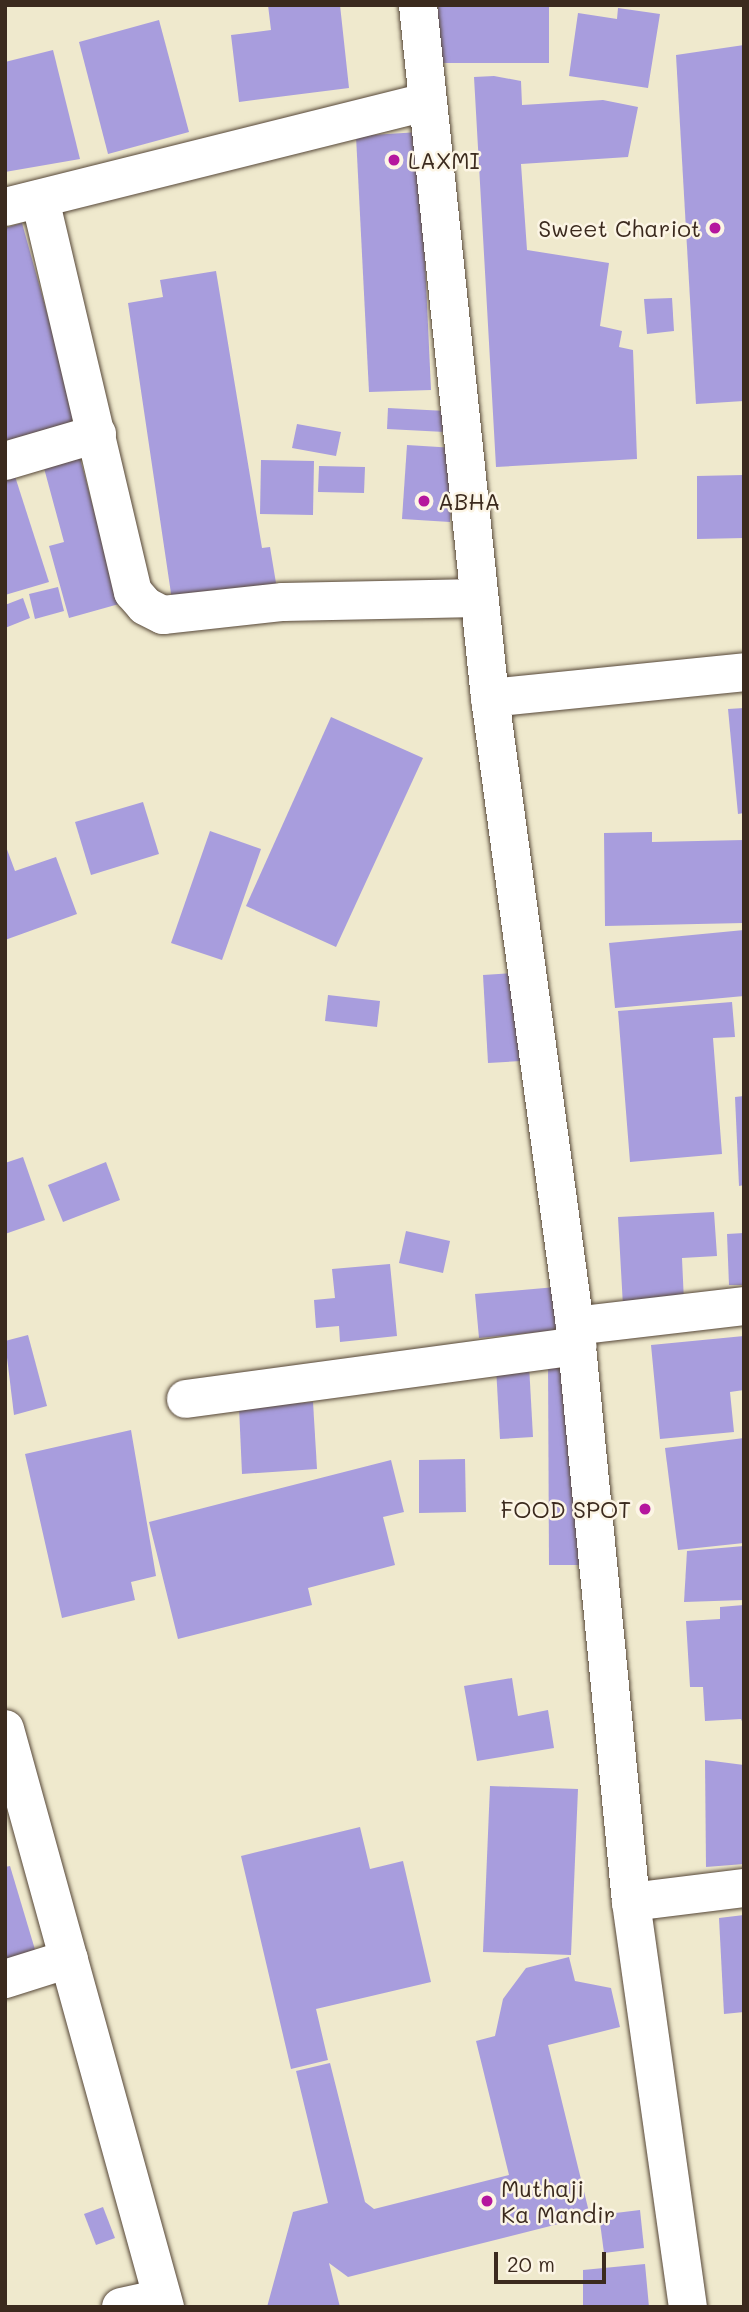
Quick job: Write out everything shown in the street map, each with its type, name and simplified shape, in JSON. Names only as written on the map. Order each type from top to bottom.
[{"type":"street","points":[[418,5],[490,698],[576,1336],[631,1902],[688,2307]]},
{"type":"street","points":[[427,102],[23,203],[97,434],[133,592],[163,615],[283,602],[479,597]]},
{"type":"street","points":[[5,461],[97,434]]},
{"type":"street","points":[[490,698],[744,672]]},
{"type":"street","points":[[186,1399],[744,1306]]},
{"type":"street","points":[[5,1729],[164,2303],[121,2307]]},
{"type":"street","points":[[631,1902],[744,1888]]},
{"type":"street","points":[[5,1979],[69,1959]]},
{"type":"building","points":[[268,5],[340,5],[349,88],[239,102],[231,35],[271,30]]},
{"type":"building","points":[[438,5],[549,5],[549,63],[438,63]]},
{"type":"building","points":[[618,8],[660,14],[648,88],[569,76],[578,13],[617,19]]},
{"type":"building","points":[[159,20],[189,132],[108,154],[79,42]]},
{"type":"building","name":"Sweet Chariot","points":[[744,45],[744,401],[696,404],[676,55]]},
{"type":"building","points":[[53,50],[80,159],[5,172],[5,62]]},
{"type":"building","points":[[494,76],[521,81],[522,105],[603,100],[638,107],[628,157],[521,164],[527,250],[609,263],[600,326],[622,331],[619,347],[633,350],[637,459],[496,467],[474,77]]},
{"type":"building","points":[[419,132],[431,390],[369,392],[356,136]]},
{"type":"building","points":[[22,223],[77,421],[5,441],[5,228]]},
{"type":"building","points":[[216,271],[262,548],[270,547],[277,589],[173,607],[128,303],[163,297],[160,280]]},
{"type":"building","points":[[672,298],[674,331],[647,334],[644,299]]},
{"type":"building","points":[[388,408],[446,411],[445,432],[387,429]]},
{"type":"building","points":[[297,424],[341,432],[336,456],[292,448]]},
{"type":"building","points":[[407,445],[455,448],[450,522],[402,519]]},
{"type":"building","points":[[77,447],[119,604],[69,618],[49,546],[64,542],[41,457]]},
{"type":"building","points":[[261,460],[314,461],[313,515],[260,514]]},
{"type":"building","points":[[319,466],[365,467],[364,493],[318,492]]},
{"type":"building","points":[[12,467],[49,582],[5,595],[5,470]]},
{"type":"building","points":[[744,475],[744,538],[697,539],[697,476]]},
{"type":"building","points":[[58,587],[64,611],[35,619],[29,594]]},
{"type":"building","points":[[23,598],[30,618],[5,628],[5,605]]},
{"type":"building","points":[[744,708],[744,813],[738,814],[728,709]]},
{"type":"building","points":[[331,717],[423,758],[336,947],[246,906]]},
{"type":"building","points":[[143,802],[159,854],[91,875],[75,822]]},
{"type":"building","points":[[210,831],[261,849],[222,960],[171,943]]},
{"type":"building","points":[[652,832],[652,842],[744,840],[744,923],[605,926],[604,833]]},
{"type":"building","points":[[5,844],[15,871],[56,857],[77,914],[5,940]]},
{"type":"building","points":[[744,930],[744,996],[615,1008],[609,943]]},
{"type":"building","points":[[516,973],[521,1061],[488,1063],[483,975]]},
{"type":"building","points":[[328,995],[380,1001],[377,1027],[325,1021]]},
{"type":"building","points":[[732,1002],[735,1037],[713,1038],[722,1154],[630,1162],[618,1011]]},
{"type":"building","points":[[744,1096],[744,1185],[739,1186],[735,1097]]},
{"type":"building","points":[[23,1157],[45,1220],[5,1234],[5,1163]]},
{"type":"building","points":[[106,1162],[120,1200],[63,1222],[48,1185]]},
{"type":"building","points":[[714,1212],[717,1256],[682,1258],[684,1302],[623,1306],[618,1217]]},
{"type":"building","points":[[406,1231],[450,1241],[443,1273],[399,1263]]},
{"type":"building","points":[[744,1233],[744,1285],[729,1285],[727,1234]]},
{"type":"building","points":[[390,1264],[397,1336],[340,1342],[339,1326],[316,1328],[314,1300],[335,1298],[332,1269]]},
{"type":"building","points":[[556,1287],[560,1330],[479,1338],[475,1294]]},
{"type":"building","points":[[28,1335],[47,1406],[14,1415],[5,1341]]},
{"type":"building","points":[[744,1336],[744,1390],[730,1392],[734,1432],[660,1439],[651,1345]]},
{"type":"building","points":[[548,1359],[578,1359],[579,1565],[549,1565]]},
{"type":"building","points":[[529,1365],[533,1437],[500,1439],[496,1367]]},
{"type":"building","points":[[313,1402],[317,1469],[242,1474],[239,1407]]},
{"type":"building","points":[[131,1430],[156,1576],[131,1582],[135,1600],[62,1618],[25,1454]]},
{"type":"building","points":[[744,1438],[744,1543],[678,1550],[665,1448]]},
{"type":"building","points":[[465,1459],[466,1512],[419,1513],[419,1460]]},
{"type":"building","points":[[391,1460],[404,1512],[383,1517],[395,1565],[308,1588],[312,1605],[178,1639],[149,1522]]},
{"type":"building","points":[[744,1546],[744,1600],[684,1602],[687,1551]]},
{"type":"building","points":[[744,1605],[744,1726],[741,1719],[705,1721],[703,1687],[690,1687],[686,1621],[720,1619],[720,1607]]},
{"type":"building","points":[[512,1678],[518,1716],[548,1710],[554,1748],[477,1761],[464,1686]]},
{"type":"building","points":[[705,1760],[744,1765],[744,1864],[706,1867]]},
{"type":"building","points":[[490,1786],[578,1789],[571,1955],[483,1952]]},
{"type":"building","points":[[360,1827],[370,1869],[403,1861],[431,1982],[316,2009],[328,2060],[291,2069],[241,1856]]},
{"type":"building","points":[[10,1866],[39,1963],[5,1973],[5,1867]]},
{"type":"building","points":[[744,1915],[744,2012],[724,2014],[719,1918]]},
{"type":"building","points":[[569,1957],[575,1981],[611,1988],[620,2027],[548,2045],[590,2216],[348,2277],[329,2263],[340,2307],[267,2307],[293,2212],[328,2203],[296,2071],[330,2063],[365,2202],[374,2209],[509,2175],[476,2041],[495,2036],[503,1999],[526,1968]]},
{"type":"building","points":[[103,2207],[115,2238],[96,2245],[84,2214]]},
{"type":"building","points":[[640,2210],[644,2248],[604,2253],[599,2215]]},
{"type":"building","points":[[645,2264],[649,2307],[583,2307],[583,2270]]},
{"type":"place","name":"LAXMI","points":[[394,160]]},
{"type":"place","name":"Sweet Chariot","points":[[715,228]]},
{"type":"place","name":"ABHA","points":[[424,501]]},
{"type":"place","name":"FOOD SPOT","points":[[645,1509]]},
{"type":"place","name":"Muthaji Ka Mandir","points":[[487,2201]]}]
